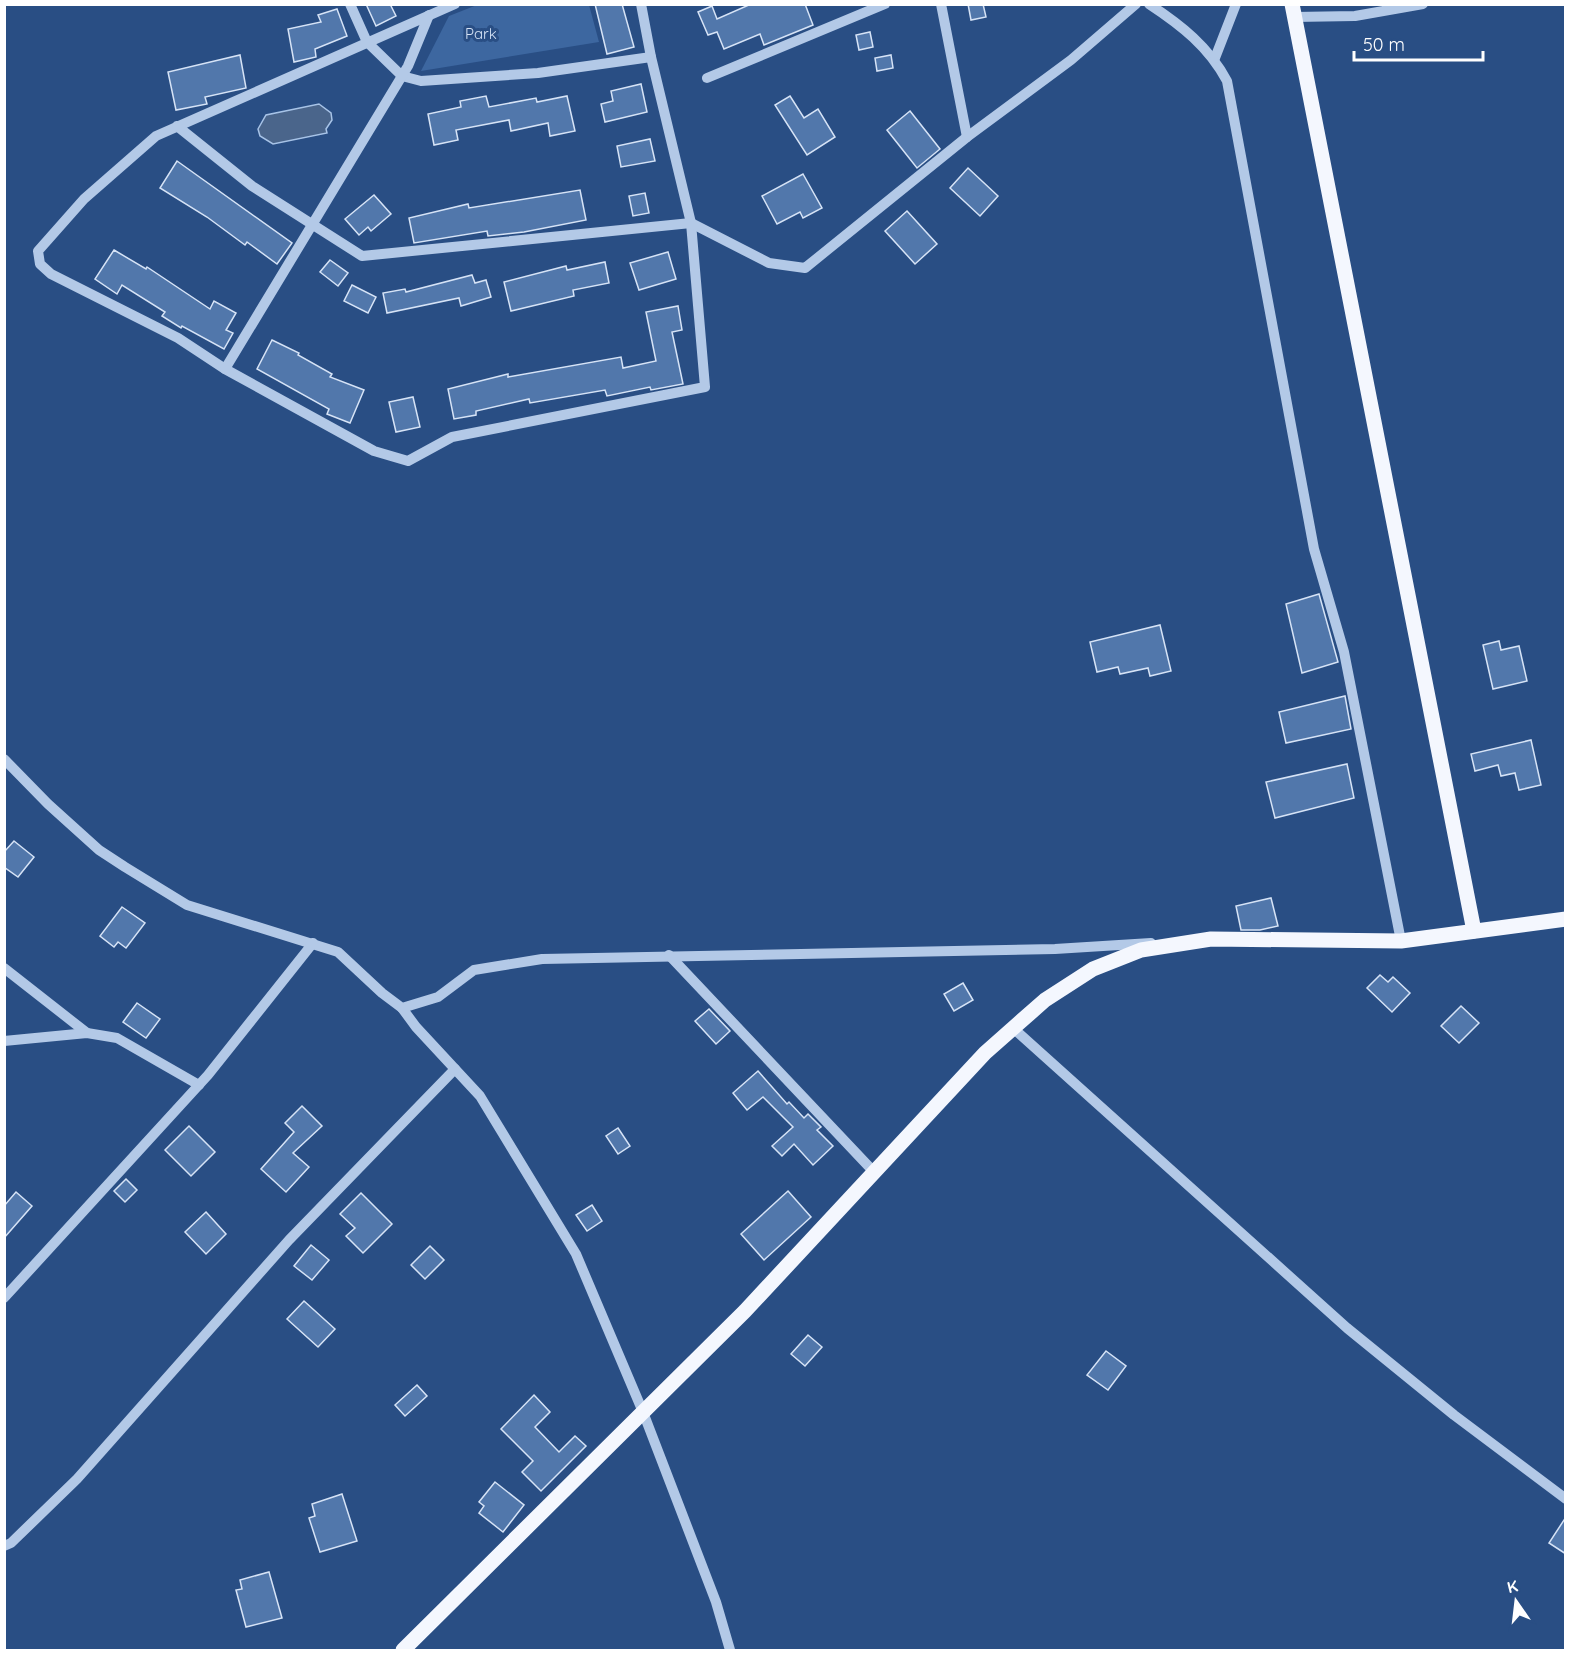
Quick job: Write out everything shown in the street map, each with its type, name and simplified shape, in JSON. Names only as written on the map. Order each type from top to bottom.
[{"type":"main road","points":[[1293,10],[1474,931]]},
{"type":"main road","points":[[403,1650],[745,1311],[985,1053],[1044,1000],[1093,969],[1141,950],[1211,939],[1401,941],[1566,919]]},
{"type":"street","points":[[350,4],[367,42],[402,76],[421,81],[538,73],[651,57]]},
{"type":"street","points":[[455,4],[156,136],[84,199],[38,251],[40,264],[51,274],[178,338],[225,369],[374,451],[408,461],[452,437],[705,387],[691,223],[651,57],[641,4]]},
{"type":"street","points":[[706,78],[885,4]]},
{"type":"street","points":[[941,4],[967,137]]},
{"type":"street","points":[[177,126],[252,186],[362,256],[691,223],[769,263],[805,267],[967,137],[1071,60],[1136,4]]},
{"type":"street","points":[[1149,4],[1175,22],[1215,58],[1227,81],[1314,549],[1344,652],[1401,941]]},
{"type":"street","points":[[1215,58],[1236,4]]},
{"type":"street","points":[[1293,10],[1355,16],[1423,4]]},
{"type":"street","points":[[225,369],[402,76],[429,15]]},
{"type":"street","points":[[4,759],[48,804],[99,850],[187,905],[338,952],[382,993],[402,1008],[480,1096],[576,1254],[643,1412],[716,1602],[730,1650]]},
{"type":"street","points":[[402,1008],[438,997],[474,970],[542,959],[1055,949],[1211,939]]},
{"type":"street","points":[[4,1298],[199,1085],[312,943]]},
{"type":"street","points":[[669,955],[874,1172]]},
{"type":"street","points":[[4,968],[87,1033]]},
{"type":"street","points":[[1013,1028],[1347,1328],[1454,1415],[1566,1500]]},
{"type":"street","points":[[4,1041],[87,1033],[117,1038],[199,1085]]},
{"type":"street","points":[[4,1546],[11,1543],[77,1479],[289,1240],[455,1069]]},
{"type":"green space","name":"Park","points":[[477,5],[589,5],[599,42],[421,71],[449,16]]},
{"type":"shaded area","points":[[319,104],[331,113],[332,120],[326,129],[327,133],[273,144],[260,136],[258,129],[266,115]]},
{"type":"building","points":[[366,4],[390,4],[396,16],[376,26]]},
{"type":"building","points":[[595,4],[622,4],[634,47],[607,54]]},
{"type":"building","points":[[751,4],[805,4],[813,25],[764,45],[760,34],[724,49],[717,32],[708,35],[698,12],[712,6],[717,19]]},
{"type":"building","points":[[968,4],[983,4],[986,17],[971,20]]},
{"type":"building","points":[[337,9],[347,36],[315,49],[316,57],[294,62],[288,29],[321,22],[318,15]]},
{"type":"building","points":[[870,32],[873,47],[859,50],[856,35]]},
{"type":"building","points":[[240,55],[246,88],[205,97],[207,104],[176,110],[168,72]]},
{"type":"building","points":[[891,55],[893,68],[877,71],[875,58]]},
{"type":"building","points":[[641,84],[647,112],[605,122],[601,104],[613,101],[611,91]]},
{"type":"building","points":[[486,96],[489,107],[536,98],[537,102],[567,96],[575,131],[550,136],[548,123],[511,131],[509,120],[456,130],[458,140],[434,145],[428,114],[461,107],[460,101]]},
{"type":"building","points":[[790,96],[804,118],[818,109],[835,137],[807,155],[775,105]]},
{"type":"building","points":[[910,111],[940,149],[917,168],[887,130]]},
{"type":"building","points":[[650,139],[655,161],[621,167],[617,146]]},
{"type":"building","points":[[177,161],[292,243],[277,264],[247,242],[245,245],[207,217],[160,188]]},
{"type":"building","points":[[968,168],[998,196],[980,216],[950,188]]},
{"type":"building","points":[[803,174],[822,208],[803,218],[800,212],[777,224],[762,196]]},
{"type":"building","points":[[580,190],[586,220],[524,232],[488,236],[487,231],[414,243],[409,218],[468,204],[469,208]]},
{"type":"building","points":[[645,193],[649,213],[633,216],[629,196]]},
{"type":"building","points":[[374,195],[391,214],[371,231],[368,227],[359,235],[345,219]]},
{"type":"building","points":[[907,211],[937,244],[915,264],[885,231]]},
{"type":"building","points":[[114,250],[146,269],[147,267],[210,309],[214,301],[236,313],[226,330],[233,333],[224,349],[182,326],[181,328],[162,316],[165,312],[122,285],[117,294],[95,279]]},
{"type":"building","points":[[668,252],[676,279],[639,290],[630,263]]},
{"type":"building","points":[[330,260],[348,273],[338,286],[320,272]]},
{"type":"building","points":[[605,262],[609,283],[573,290],[574,296],[511,311],[504,282],[566,266],[567,270]]},
{"type":"building","points":[[472,275],[475,283],[486,280],[491,297],[461,306],[459,298],[387,313],[383,293],[405,289],[406,292]]},
{"type":"building","points":[[352,285],[376,297],[368,313],[344,301]]},
{"type":"building","points":[[678,306],[682,330],[672,332],[683,384],[651,390],[650,387],[607,396],[605,390],[530,403],[529,399],[476,411],[476,415],[454,419],[448,389],[508,374],[508,377],[621,357],[623,368],[656,361],[646,312]]},
{"type":"building","points":[[272,340],[299,353],[298,355],[332,374],[330,377],[364,390],[350,423],[327,414],[329,409],[257,369]]},
{"type":"building","points":[[413,397],[420,427],[396,432],[389,402]]},
{"type":"building","points":[[1319,594],[1338,662],[1302,673],[1286,604]]},
{"type":"building","points":[[1160,625],[1171,671],[1150,676],[1148,668],[1120,674],[1118,667],[1097,672],[1090,642]]},
{"type":"building","points":[[1499,641],[1501,650],[1519,646],[1527,681],[1493,689],[1483,645]]},
{"type":"building","points":[[1345,696],[1351,729],[1286,743],[1279,712]]},
{"type":"building","points":[[1531,740],[1541,785],[1519,790],[1515,773],[1501,776],[1498,765],[1475,771],[1471,754]]},
{"type":"building","points":[[1347,764],[1354,798],[1275,818],[1266,782]]},
{"type":"building","points":[[14,841],[34,857],[18,877],[4,867],[4,852]]},
{"type":"building","points":[[1271,898],[1278,926],[1260,930],[1241,930],[1236,906]]},
{"type":"building","points":[[122,907],[145,923],[126,948],[118,942],[114,947],[100,936]]},
{"type":"building","points":[[1380,975],[1388,982],[1393,977],[1410,993],[1392,1012],[1367,988]]},
{"type":"building","points":[[963,983],[973,1000],[954,1011],[944,994]]},
{"type":"building","points":[[137,1003],[160,1019],[146,1038],[123,1022]]},
{"type":"building","points":[[1461,1006],[1479,1023],[1459,1043],[1441,1026]]},
{"type":"building","points":[[709,1009],[730,1031],[716,1044],[695,1021]]},
{"type":"building","points":[[758,1071],[787,1104],[789,1102],[804,1118],[808,1114],[821,1127],[817,1130],[833,1146],[813,1165],[794,1144],[782,1156],[772,1146],[793,1127],[763,1097],[747,1110],[733,1093]]},
{"type":"building","points":[[302,1106],[322,1126],[293,1153],[309,1167],[286,1192],[261,1169],[294,1132],[285,1123]]},
{"type":"building","points":[[189,1126],[215,1152],[191,1176],[165,1150]]},
{"type":"building","points":[[618,1128],[630,1146],[618,1154],[606,1136]]},
{"type":"building","points":[[126,1179],[137,1190],[125,1202],[114,1191]]},
{"type":"building","points":[[788,1191],[811,1217],[764,1260],[741,1234]]},
{"type":"building","points":[[16,1192],[32,1206],[4,1238],[4,1206]]},
{"type":"building","points":[[361,1193],[392,1224],[363,1253],[346,1236],[355,1228],[340,1214]]},
{"type":"building","points":[[592,1205],[602,1221],[587,1231],[576,1215]]},
{"type":"building","points":[[206,1212],[226,1234],[206,1254],[185,1232]]},
{"type":"building","points":[[311,1245],[329,1260],[312,1280],[294,1266]]},
{"type":"building","points":[[430,1246],[444,1260],[425,1279],[411,1265]]},
{"type":"building","points":[[304,1301],[335,1329],[318,1347],[287,1319]]},
{"type":"building","points":[[808,1335],[822,1347],[805,1366],[791,1354]]},
{"type":"building","points":[[1106,1351],[1126,1366],[1108,1390],[1087,1375]]},
{"type":"building","points":[[417,1385],[427,1396],[405,1416],[395,1405]]},
{"type":"building","points":[[534,1395],[550,1412],[535,1427],[559,1452],[575,1436],[586,1446],[541,1491],[522,1472],[533,1461],[501,1429]]},
{"type":"building","points":[[495,1482],[524,1505],[503,1532],[479,1513],[484,1506],[479,1502]]},
{"type":"building","points":[[342,1494],[357,1541],[320,1552],[309,1518],[315,1516],[312,1504]]},
{"type":"building","points":[[1566,1517],[1566,1554],[1549,1543]]},
{"type":"building","points":[[269,1572],[282,1618],[246,1627],[236,1590],[242,1589],[240,1580]]}]
